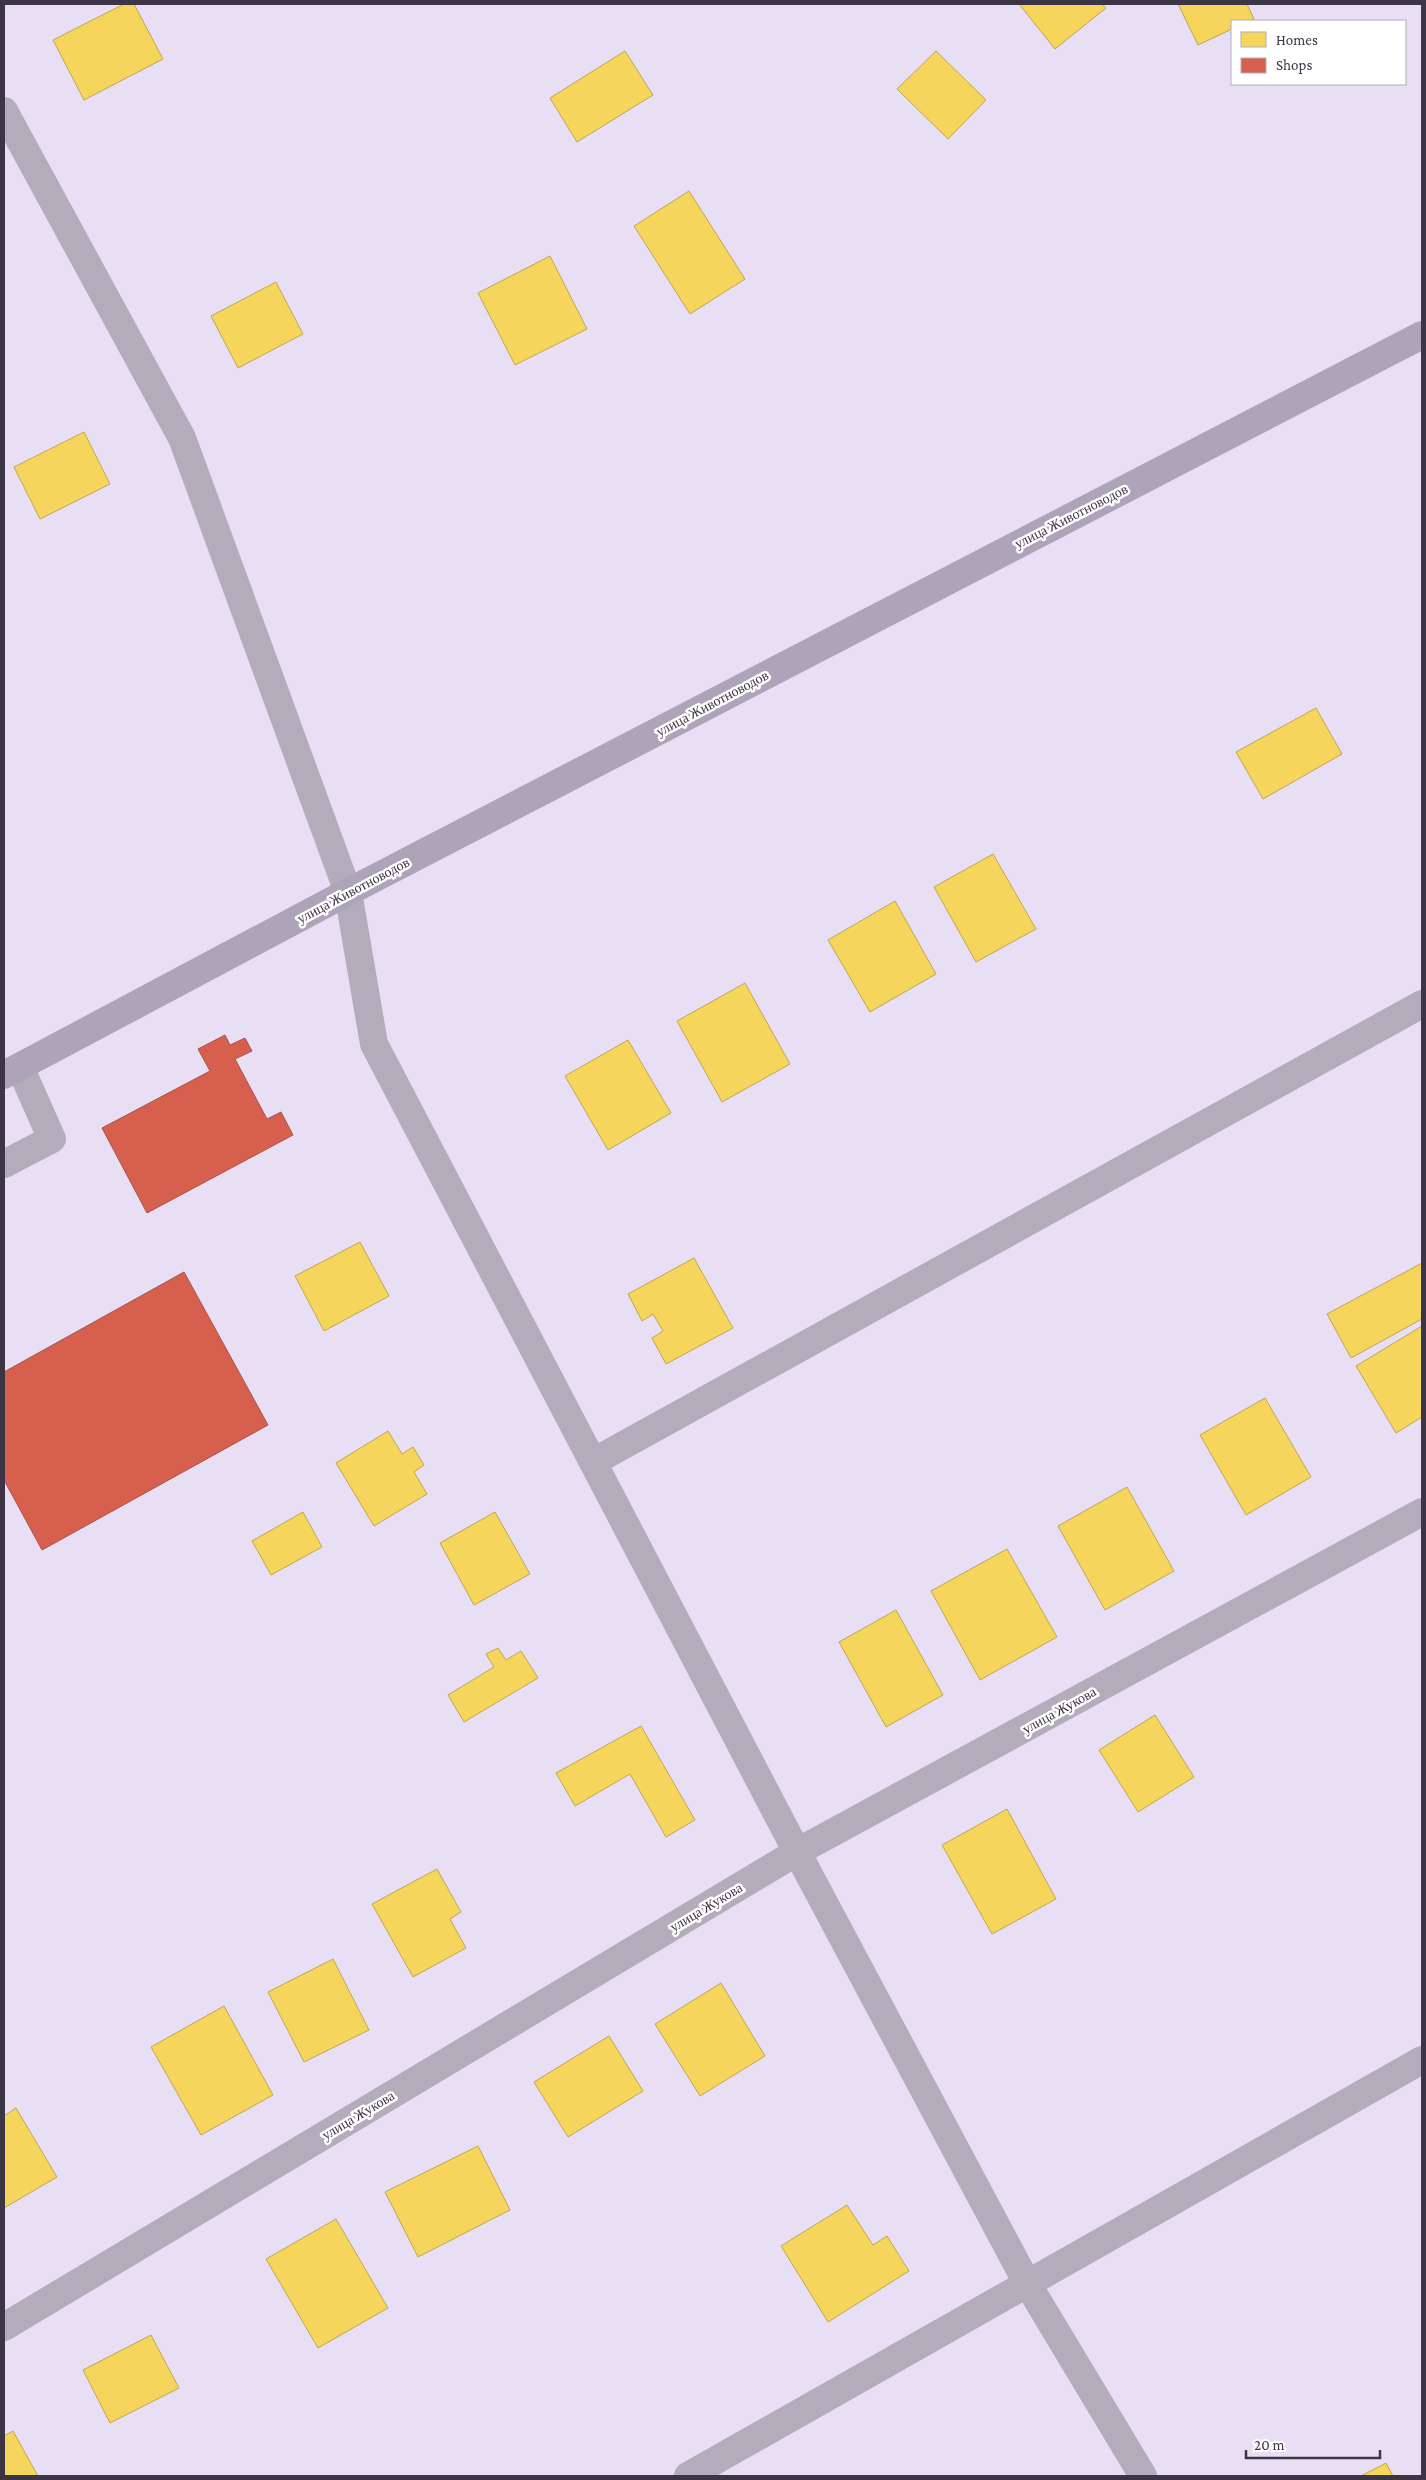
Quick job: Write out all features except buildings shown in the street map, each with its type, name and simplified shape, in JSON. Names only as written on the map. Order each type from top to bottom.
[{"type":"main road","name":"улица Животноводов","points":[[12,1071],[348,892],[1422,335]]},
{"type":"street","points":[[4,111],[182,438],[348,892],[374,1044],[797,1852],[1027,2283],[1143,2476]]},
{"type":"street","points":[[593,1462],[1422,1004]]},
{"type":"street","points":[[4,1164],[52,1139],[12,1071]]},
{"type":"street","name":"улица Жукова","points":[[4,2327],[797,1852],[1422,1512]]},
{"type":"street","points":[[688,2476],[1422,2060]]}]
